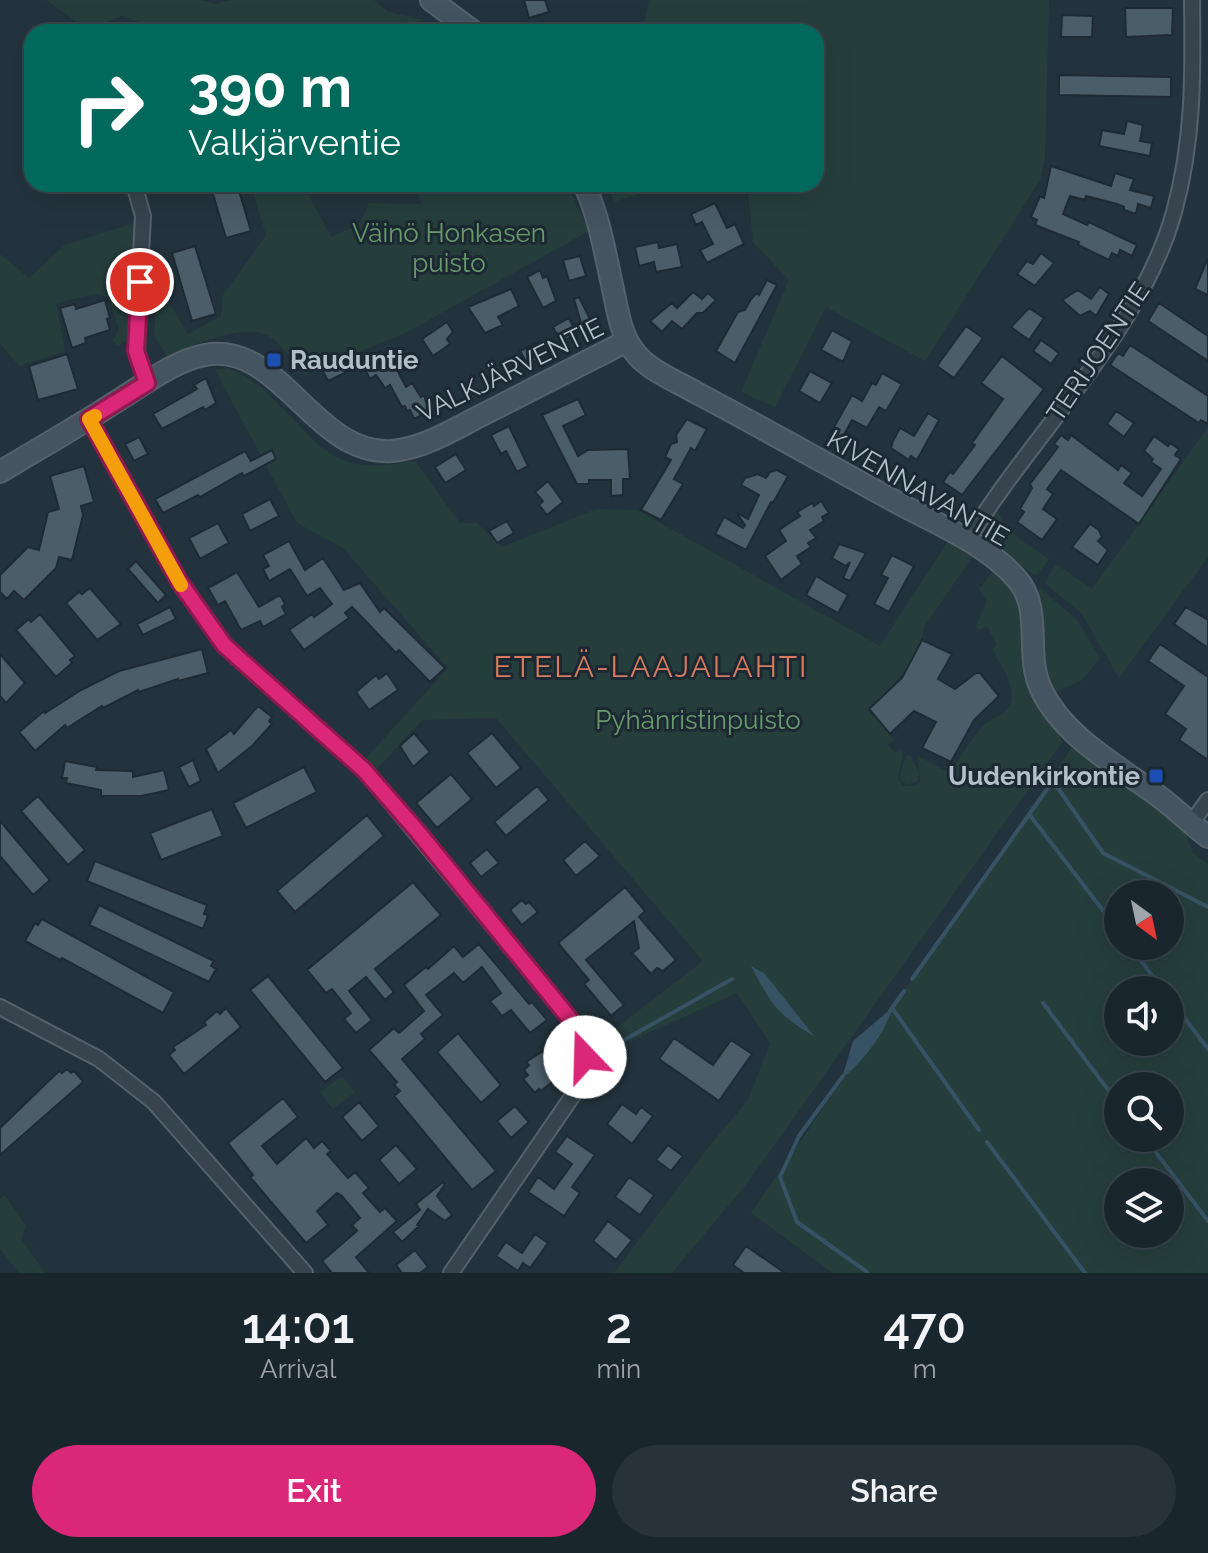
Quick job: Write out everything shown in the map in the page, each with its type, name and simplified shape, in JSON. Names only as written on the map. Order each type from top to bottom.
[{"type":"street","points":[[431,0],[463,24]]},
{"type":"street","name":"TERIJOENTIE","points":[[967,541],[1128,312],[1161,248],[1174,213],[1191,126],[1192,0]]},
{"type":"street","points":[[136,192],[143,216],[136,351],[147,383]]},
{"type":"street","points":[[587,192],[598,222],[627,341]]},
{"type":"street","name":"KIVENNAVANTIE","points":[[627,341],[650,367],[967,541],[1013,575],[1024,589],[1031,611],[1033,661],[1039,687],[1058,715],[1097,752],[1160,797],[1208,837]]},
{"type":"street","name":"VALKJÄRVENTIE","points":[[0,472],[147,383],[203,355],[233,355],[263,371],[330,430],[357,447],[391,451],[442,435],[627,341]]},
{"type":"street","points":[[89,419],[179,581],[224,645],[364,770],[418,832],[570,1019],[578,1033],[585,1057],[583,1077],[578,1088],[451,1273]]},
{"type":"street","points":[[1191,824],[1208,800]]},
{"type":"street","points":[[0,1007],[99,1059],[154,1102],[305,1273]]},
{"type":"green space","points":[[46,0],[201,0],[215,4],[230,0],[374,0],[389,12],[422,20],[410,24],[146,24],[122,16],[103,24],[80,24]]},
{"type":"green space","points":[[649,0],[1049,0],[1045,158],[1040,180],[925,361],[826,307],[775,407],[741,392],[789,280],[753,242],[748,192],[824,192],[824,24],[644,24]]},
{"type":"green space","name":"Väinö Honkasen puisto","points":[[253,192],[307,192],[331,237],[359,225],[369,203],[421,204],[417,192],[571,192],[589,231],[405,333],[304,375],[279,344],[259,333],[233,333],[167,356],[154,336],[158,284],[188,334],[221,316],[223,295],[266,235]]},
{"type":"green space","points":[[610,192],[646,192],[614,202]]},
{"type":"green space","points":[[137,222],[131,337],[118,346],[113,341],[119,329],[108,297],[94,294],[56,303],[65,351],[19,366],[0,343],[0,254],[29,278],[65,245]]},
{"type":"green space","name":"Pyhänristinpuisto","points":[[228,368],[260,387],[331,454],[364,465],[415,461],[460,523],[477,523],[502,547],[596,509],[637,510],[880,646],[950,538],[975,553],[924,627],[911,662],[869,708],[894,740],[888,745],[895,753],[900,749],[898,743],[901,747],[898,779],[903,786],[914,786],[920,782],[918,756],[944,770],[952,768],[982,727],[1009,707],[1009,681],[992,649],[997,645],[987,626],[979,630],[976,626],[987,602],[979,589],[994,570],[1016,595],[1033,697],[1063,741],[748,1182],[672,1273],[614,1273],[707,1149],[748,1100],[770,1043],[737,993],[633,1040],[607,1035],[703,961],[496,718],[422,720],[377,769],[366,758],[448,668],[343,548],[297,523],[215,370]]},
{"type":"green space","points":[[1208,427],[1208,557],[1119,678],[1082,614],[1045,583],[1056,564],[1092,589]]},
{"type":"green space","points":[[997,505],[1009,530],[1049,559],[1038,574],[1033,574],[986,537],[983,524]]},
{"type":"green space","points":[[1040,588],[1077,620],[1100,658],[1081,681],[1054,692],[1043,666],[1034,598]]},
{"type":"green space","points":[[1073,746],[1183,827],[1193,853],[1208,864],[1208,1273],[833,1273],[751,1213]]},
{"type":"green space","points":[[910,755],[919,773],[917,781],[907,785],[900,776],[906,756]]},
{"type":"green space","points":[[342,1076],[355,1092],[333,1109],[320,1092]]},
{"type":"green space","points":[[5,1195],[26,1226],[21,1239],[45,1273],[19,1273],[0,1249],[0,1199]]},
{"type":"water","points":[[751,966],[765,974],[814,1036],[776,1007]]},
{"type":"water","points":[[892,1008],[872,1046],[842,1078],[853,1041]]},
{"type":"building","points":[[524,0],[545,0],[549,12],[529,18]]},
{"type":"building","points":[[1125,8],[1173,8],[1172,35],[1126,37]]},
{"type":"building","points":[[1062,15],[1093,16],[1092,37],[1061,37]]},
{"type":"building","points":[[1059,75],[1171,77],[1171,97],[1059,95]]},
{"type":"building","points":[[1127,121],[1143,125],[1140,141],[1152,143],[1150,156],[1099,146],[1102,130],[1124,134]]},
{"type":"building","points":[[1051,166],[1111,186],[1115,173],[1134,179],[1130,190],[1154,196],[1151,208],[1138,204],[1136,214],[1117,204],[1086,196],[1085,200],[1070,196],[1063,214],[1087,225],[1089,222],[1137,245],[1132,256],[1120,250],[1118,256],[1112,253],[1109,260],[1078,245],[1079,242],[1035,225],[1037,220],[1031,217],[1040,196],[1044,198]]},
{"type":"building","points":[[212,192],[239,192],[251,231],[226,238]]},
{"type":"building","points":[[715,203],[727,228],[735,224],[744,244],[707,263],[700,250],[713,244],[702,222],[696,225],[691,214]]},
{"type":"building","points":[[658,242],[659,248],[677,244],[682,267],[656,272],[654,262],[639,266],[635,247]]},
{"type":"building","points":[[195,246],[216,314],[192,321],[172,253]]},
{"type":"building","points":[[1041,253],[1054,263],[1035,286],[1017,274],[1027,261],[1033,264]]},
{"type":"building","points":[[580,256],[586,276],[569,281],[563,260]]},
{"type":"building","points":[[1208,258],[1208,295],[1195,289]]},
{"type":"building","points":[[540,270],[543,278],[547,276],[556,301],[543,308],[527,277]]},
{"type":"building","points":[[767,280],[777,285],[735,363],[716,351],[738,312],[745,310],[751,299],[757,293],[759,295]]},
{"type":"building","points":[[1100,287],[1109,294],[1096,316],[1090,311],[1080,316],[1062,300],[1078,290],[1091,299]]},
{"type":"building","points":[[511,289],[519,306],[498,317],[503,325],[485,333],[468,307]]},
{"type":"building","points":[[693,292],[702,299],[708,293],[716,300],[703,313],[697,313],[682,329],[672,321],[662,332],[650,321],[672,303],[677,308]]},
{"type":"building","points":[[579,297],[593,325],[583,330],[574,299]]},
{"type":"building","points":[[105,300],[110,330],[85,338],[86,343],[72,348],[60,308],[75,304],[76,309]]},
{"type":"building","points":[[1159,303],[1208,336],[1208,361],[1148,321]]},
{"type":"building","points":[[1029,308],[1044,318],[1029,340],[1011,327]]},
{"type":"building","points":[[569,318],[577,334],[561,342],[553,327]]},
{"type":"building","points":[[447,322],[453,332],[447,339],[450,344],[433,356],[422,339]]},
{"type":"building","points":[[966,326],[983,338],[954,378],[937,366]]},
{"type":"building","points":[[832,330],[852,341],[843,362],[821,350]]},
{"type":"building","points":[[1041,340],[1059,353],[1051,364],[1033,351]]},
{"type":"building","points":[[537,342],[544,356],[528,365],[520,351]]},
{"type":"building","points":[[1130,345],[1208,396],[1208,424],[1201,420],[1199,423],[1110,365],[1118,353],[1123,356]]},
{"type":"building","points":[[381,351],[384,357],[389,354],[406,387],[412,383],[421,397],[424,395],[429,411],[414,419],[410,410],[402,407],[390,385],[385,388],[376,375],[370,379],[361,362]]},
{"type":"building","points":[[67,354],[78,389],[38,400],[29,366]]},
{"type":"building","points":[[1002,356],[1044,389],[962,495],[943,482],[975,445],[972,443],[1003,399],[981,383]]},
{"type":"building","points":[[344,361],[349,371],[328,381],[323,371]]},
{"type":"building","points":[[810,371],[832,383],[820,403],[799,391]]},
{"type":"building","points":[[882,373],[902,384],[886,411],[879,407],[867,428],[852,420],[840,442],[829,436],[852,395],[862,401]]},
{"type":"building","points":[[206,378],[216,403],[162,429],[153,414],[197,389],[194,385]]},
{"type":"building","points":[[578,399],[586,415],[563,426],[578,456],[588,450],[628,449],[630,479],[623,479],[623,495],[611,496],[611,480],[589,480],[589,484],[577,484],[542,415]]},
{"type":"building","points":[[1116,411],[1134,423],[1124,437],[1107,424]]},
{"type":"building","points":[[928,413],[939,420],[917,460],[911,456],[909,460],[891,448],[900,428],[914,436]]},
{"type":"building","points":[[687,419],[707,429],[695,451],[691,448],[674,479],[683,484],[661,520],[641,510],[671,460],[665,457],[671,444],[677,442],[676,435]]},
{"type":"building","points":[[509,426],[528,466],[517,472],[506,451],[501,454],[491,435]]},
{"type":"building","points":[[1061,435],[1068,440],[1071,435],[1118,470],[1121,465],[1132,473],[1124,483],[1142,496],[1161,469],[1151,462],[1153,459],[1144,451],[1154,436],[1168,446],[1170,443],[1179,449],[1175,455],[1181,459],[1139,524],[1061,470],[1047,489],[1053,494],[1043,509],[1057,519],[1042,540],[1017,522],[1024,512],[1020,509],[1032,488],[1030,484],[1058,447],[1054,444]]},
{"type":"building","points":[[139,437],[148,454],[134,461],[125,444]]},
{"type":"building","points":[[272,450],[276,459],[163,513],[155,499],[245,451],[251,461]]},
{"type":"building","points":[[456,454],[466,470],[445,483],[435,467]]},
{"type":"building","points":[[84,466],[94,502],[81,506],[83,515],[72,560],[59,557],[56,568],[24,600],[14,591],[7,599],[0,592],[0,575],[28,547],[39,550],[48,512],[59,509],[50,476]]},
{"type":"building","points":[[777,470],[788,476],[746,550],[715,534],[724,517],[743,528],[745,525],[736,512],[748,519],[759,495],[741,485],[745,478],[758,474],[766,478],[770,472]]},
{"type":"building","points":[[548,481],[563,502],[547,515],[539,505],[543,501],[535,492]]},
{"type":"building","points":[[270,499],[279,516],[250,531],[242,514]]},
{"type":"building","points":[[821,501],[829,513],[822,517],[824,521],[810,530],[816,538],[808,543],[811,547],[797,556],[802,564],[781,580],[765,556],[786,541],[779,530],[800,516],[797,512]]},
{"type":"building","points":[[507,521],[514,533],[497,543],[489,531]]},
{"type":"building","points":[[218,523],[229,543],[200,559],[189,538]]},
{"type":"building","points":[[1090,524],[1099,530],[1102,537],[1098,541],[1108,550],[1098,565],[1072,547]]},
{"type":"building","points":[[289,541],[305,570],[323,558],[344,590],[360,583],[380,612],[384,608],[445,668],[430,682],[399,650],[396,653],[352,607],[345,613],[349,618],[304,650],[289,630],[332,604],[320,588],[307,596],[290,569],[269,581],[263,569],[269,566],[263,555]]},
{"type":"building","points":[[839,544],[866,553],[850,581],[843,578],[850,562],[846,566],[832,558]]},
{"type":"building","points":[[892,555],[914,566],[889,612],[874,604],[888,578],[881,575]]},
{"type":"building","points":[[136,561],[166,595],[158,603],[128,569]]},
{"type":"building","points":[[237,572],[259,607],[280,595],[286,614],[263,627],[260,621],[241,630],[225,601],[218,605],[208,588]]},
{"type":"building","points":[[816,576],[848,595],[838,613],[806,595]]},
{"type":"building","points":[[90,588],[121,624],[97,640],[66,603],[79,592],[82,594]]},
{"type":"building","points":[[170,607],[176,619],[143,635],[137,624]]},
{"type":"building","points":[[1186,607],[1208,620],[1208,648],[1174,624]]},
{"type":"building","points":[[40,614],[75,656],[70,660],[72,663],[56,677],[16,630]]},
{"type":"building","points":[[922,640],[952,654],[938,679],[955,689],[980,673],[999,696],[974,720],[951,762],[922,748],[936,722],[914,711],[890,734],[869,709],[902,678]]},
{"type":"building","points":[[1160,644],[1208,677],[1208,760],[1179,740],[1186,729],[1165,714],[1184,686],[1148,661]]},
{"type":"building","points":[[202,649],[208,673],[138,690],[102,706],[67,728],[65,725],[35,751],[19,732],[44,711],[119,671]]},
{"type":"building","points":[[0,654],[25,683],[6,703],[0,696]]},
{"type":"building","points":[[387,673],[398,690],[369,710],[356,692],[376,675],[379,679]]},
{"type":"building","points":[[258,706],[272,717],[269,721],[272,724],[252,746],[218,773],[206,749],[231,730],[234,734]]},
{"type":"building","points":[[414,733],[430,752],[413,767],[400,746]]},
{"type":"building","points":[[492,733],[521,768],[496,788],[467,753]]},
{"type":"building","points":[[193,760],[201,781],[189,787],[179,767]]},
{"type":"building","points":[[65,761],[97,767],[96,770],[133,771],[133,777],[164,770],[169,790],[141,796],[101,796],[101,790],[66,783],[67,778],[62,778]]},
{"type":"building","points":[[304,767],[317,792],[246,828],[233,803]]},
{"type":"building","points":[[451,774],[472,799],[437,828],[416,803]]},
{"type":"building","points":[[537,786],[549,800],[506,836],[494,822]]},
{"type":"building","points":[[38,796],[85,850],[68,865],[21,811]]},
{"type":"building","points":[[212,809],[223,836],[161,860],[150,833]]},
{"type":"building","points":[[367,815],[384,836],[295,912],[277,891]]},
{"type":"building","points":[[0,821],[50,880],[33,895],[0,856]]},
{"type":"building","points":[[585,841],[600,856],[576,876],[563,860]]},
{"type":"building","points":[[487,849],[499,863],[481,877],[470,863]]},
{"type":"building","points":[[95,861],[207,905],[204,914],[208,915],[203,929],[87,881]]},
{"type":"building","points":[[413,882],[441,915],[375,969],[394,992],[385,1000],[366,977],[349,991],[372,1020],[356,1033],[344,1019],[351,1013],[332,989],[326,993],[307,970]]},
{"type":"building","points":[[625,887],[645,911],[639,917],[676,960],[663,971],[657,968],[651,974],[632,953],[639,948],[634,921],[586,960],[624,1005],[611,1016],[584,984],[589,980],[558,943]]},
{"type":"building","points":[[522,900],[526,904],[529,902],[538,912],[522,925],[510,910]]},
{"type":"building","points":[[99,905],[214,961],[211,966],[216,969],[209,982],[89,925]]},
{"type":"building","points":[[42,919],[174,992],[163,1013],[25,941],[35,923],[38,925]]},
{"type":"building","points":[[479,944],[529,1004],[532,1002],[547,1020],[530,1033],[511,1010],[502,1016],[490,1001],[501,993],[482,967],[463,983],[454,973],[426,995],[443,1015],[421,1034],[425,1039],[402,1059],[496,1171],[472,1190],[394,1096],[400,1091],[394,1085],[397,1082],[369,1050],[394,1028],[399,1033],[424,1011],[404,985],[454,946],[463,957]]},
{"type":"building","points":[[268,976],[343,1068],[325,1082],[250,990]]},
{"type":"building","points":[[226,1008],[241,1027],[184,1074],[169,1055],[175,1050],[173,1047],[206,1025],[204,1022],[217,1011],[220,1014]]},
{"type":"building","points":[[458,1033],[501,1085],[481,1103],[437,1052]]},
{"type":"building","points":[[674,1038],[713,1065],[731,1040],[752,1054],[719,1101],[659,1059]]},
{"type":"building","points":[[543,1051],[556,1065],[551,1070],[555,1074],[550,1078],[552,1082],[535,1093],[523,1079],[528,1075],[524,1070],[529,1065],[526,1062]]},
{"type":"building","points":[[67,1069],[71,1073],[74,1071],[83,1081],[81,1084],[0,1155],[0,1128],[59,1071],[62,1073]]},
{"type":"building","points":[[283,1098],[298,1117],[262,1146],[277,1164],[306,1138],[314,1148],[322,1141],[331,1151],[327,1154],[348,1178],[355,1172],[369,1188],[363,1193],[380,1212],[385,1208],[397,1221],[356,1257],[369,1273],[332,1273],[322,1261],[357,1231],[352,1225],[360,1218],[342,1196],[337,1193],[317,1211],[328,1225],[306,1243],[250,1177],[253,1175],[228,1143]]},
{"type":"building","points":[[359,1102],[379,1126],[362,1141],[342,1117]]},
{"type":"building","points":[[622,1104],[636,1114],[641,1107],[653,1116],[632,1144],[607,1124]]},
{"type":"building","points":[[515,1106],[529,1122],[511,1138],[497,1121]]},
{"type":"building","points":[[567,1136],[595,1155],[572,1187],[580,1193],[564,1216],[528,1192],[538,1177],[554,1189],[572,1164],[555,1152]]},
{"type":"building","points":[[396,1145],[417,1169],[399,1184],[379,1160]]},
{"type":"building","points":[[668,1145],[683,1156],[671,1171],[656,1160]]},
{"type":"building","points":[[629,1177],[654,1195],[640,1215],[615,1197]]},
{"type":"building","points":[[443,1182],[445,1184],[437,1196],[452,1215],[445,1221],[428,1209],[419,1226],[402,1242],[393,1232],[420,1210],[416,1204]]},
{"type":"building","points":[[608,1221],[632,1240],[616,1260],[593,1241]]},
{"type":"building","points":[[535,1234],[548,1243],[530,1268],[523,1263],[518,1271],[496,1256],[506,1242],[522,1253]]},
{"type":"building","points":[[746,1246],[785,1273],[744,1273],[733,1265]]},
{"type":"building","points":[[415,1250],[428,1267],[420,1273],[402,1273],[396,1265]]},
{"type":"waterway","points":[[912,979],[1053,781],[1103,853],[1208,907]]},
{"type":"waterway","points":[[1029,814],[1104,912]]},
{"type":"waterway","points":[[1140,960],[1152,976]]},
{"type":"waterway","points":[[610,1048],[732,979]]},
{"type":"waterway","points":[[890,1011],[904,991]]},
{"type":"waterway","points":[[1043,1003],[1104,1084]]},
{"type":"waterway","points":[[892,1008],[979,1130]]},
{"type":"waterway","points":[[1184,1017],[1208,1049]]},
{"type":"waterway","points":[[843,1076],[799,1136],[780,1177],[797,1222],[867,1272]]},
{"type":"waterway","points":[[987,1142],[1085,1273]]},
{"type":"waterway","points":[[1156,1152],[1208,1221]]},
{"type":"slow traffic","points":[[95,416],[89,419],[181,585]]},
{"type":"place","name":"Rauduntie","points":[[274,360]]},
{"type":"place","name":"Uudenkirkontie","points":[[1156,776]]},
{"type":"district","name":"ETELÄ-LAAJALAHTI","points":[[651,667]]},
{"type":"route","points":[[140,282],[136,351],[147,383],[89,419],[167,561],[224,645],[364,770],[418,832],[570,1019],[584,1047],[585,1057]]}]
